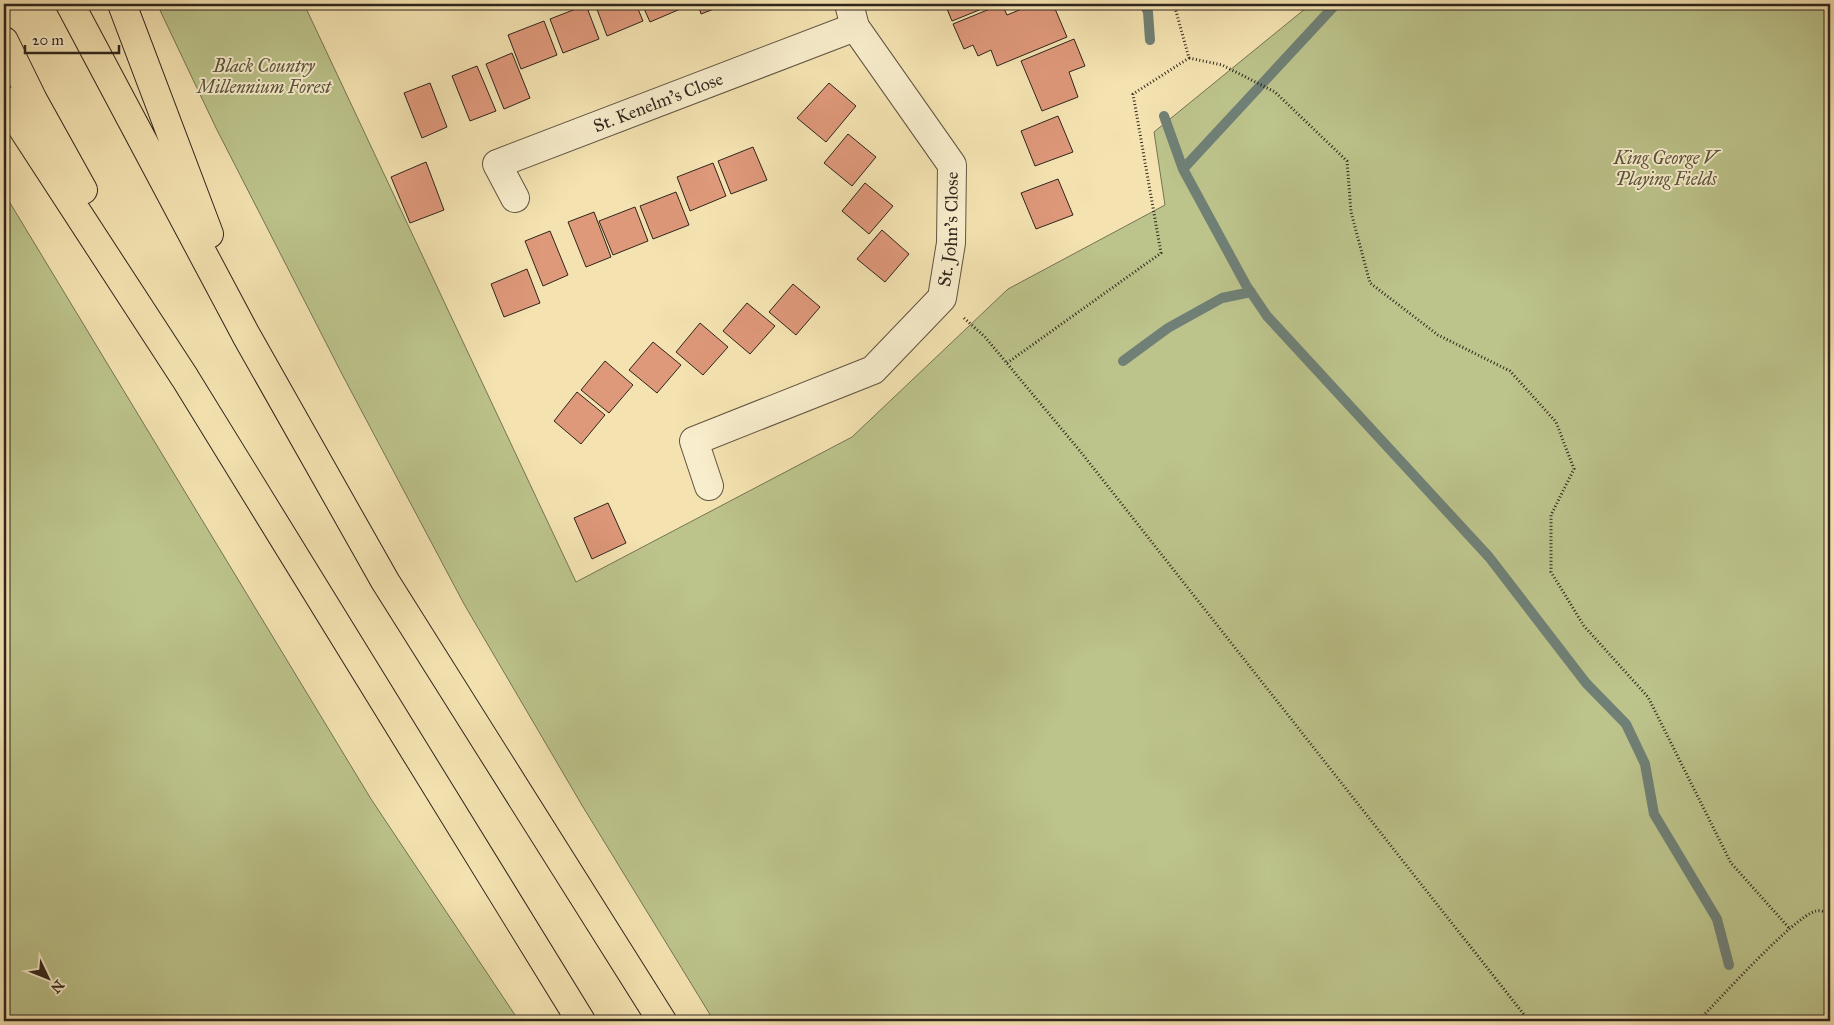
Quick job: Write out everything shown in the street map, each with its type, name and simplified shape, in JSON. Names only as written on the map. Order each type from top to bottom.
[{"type":"highway","points":[[70,4],[246,335],[386,581],[662,1021]]},
{"type":"highway","points":[[122,4],[246,335]]},
{"type":"highway","points":[[4,41],[57,144],[186,378]]},
{"type":"highway","points":[[4,100],[186,378],[581,1021]]},
{"type":"street","name":"St. Kenelm's Close","points":[[515,198],[497,164],[852,16]]},
{"type":"street","name":"St. John's Close","points":[[709,486],[694,441],[872,370],[942,298],[951,243],[952,165],[852,16]]},
{"type":"path","points":[[1174,4],[1190,58]]},
{"type":"path","points":[[1007,363],[1161,253],[1133,94],[1190,58],[1222,64],[1275,92],[1346,162],[1351,212],[1370,283],[1438,335],[1510,371],[1556,422],[1574,469],[1551,515],[1551,572],[1584,626],[1648,697],[1731,863],[1790,929]]},
{"type":"path","points":[[942,298],[986,337],[1092,467],[1529,1021]]},
{"type":"path","points":[[1698,1021],[1790,929],[1815,911],[1824,911],[1830,915]]},
{"type":"path","points":[[4,1016],[6,1021]]},
{"type":"green space","points":[[157,4],[304,4],[576,582],[852,437],[1008,289],[1165,205],[1154,132],[1311,4],[1830,4],[1830,1021],[714,1021],[583,807],[464,604],[343,376],[216,128]]},
{"type":"green space","points":[[4,193],[371,799],[519,1021],[4,1021]]},
{"type":"building","points":[[595,4],[636,4],[643,21],[607,36]]},
{"type":"building","points":[[642,4],[684,4],[685,7],[650,22]]},
{"type":"building","points":[[698,4],[727,4],[701,14]]},
{"type":"building","points":[[945,4],[988,4],[989,6],[952,21]]},
{"type":"building","points":[[1002,4],[1007,15],[1034,4],[1053,4],[1067,37],[997,66],[991,50],[978,56],[973,45],[964,49],[953,24]]},
{"type":"building","points":[[586,5],[599,39],[563,53],[550,19]]},
{"type":"building","points":[[544,21],[557,55],[521,69],[508,35]]},
{"type":"building","points":[[1074,39],[1085,66],[1069,72],[1078,97],[1042,111],[1021,61]]},
{"type":"building","points":[[512,53],[530,98],[504,109],[486,64]]},
{"type":"building","points":[[477,66],[496,111],[470,121],[452,76]]},
{"type":"building","points":[[430,83],[447,127],[422,138],[404,93]]},
{"type":"building","points":[[829,83],[856,106],[826,142],[797,118]]},
{"type":"building","points":[[1058,116],[1073,152],[1035,166],[1021,131]]},
{"type":"building","points":[[848,134],[876,157],[852,186],[824,163]]},
{"type":"building","points":[[753,147],[767,180],[731,194],[718,161]]},
{"type":"building","points":[[426,162],[444,210],[410,223],[391,177]]},
{"type":"building","points":[[713,163],[726,196],[690,211],[677,177]]},
{"type":"building","points":[[1058,179],[1073,215],[1036,229],[1021,193]]},
{"type":"building","points":[[865,183],[893,206],[869,234],[842,211]]},
{"type":"building","points":[[676,192],[689,225],[653,239],[640,206]]},
{"type":"building","points":[[635,207],[648,241],[613,255],[599,221]]},
{"type":"building","points":[[594,212],[611,257],[586,267],[568,222]]},
{"type":"building","points":[[882,230],[909,254],[885,282],[857,259]]},
{"type":"building","points":[[550,231],[568,275],[543,286],[525,241]]},
{"type":"building","points":[[527,269],[540,303],[504,317],[491,284]]},
{"type":"building","points":[[793,284],[820,307],[796,335],[769,312]]},
{"type":"building","points":[[747,303],[775,326],[750,354],[723,331]]},
{"type":"building","points":[[700,323],[728,347],[703,375],[676,352]]},
{"type":"building","points":[[653,342],[681,365],[657,393],[629,370]]},
{"type":"building","points":[[605,361],[633,385],[609,413],[581,390]]},
{"type":"building","points":[[577,392],[605,415],[581,444],[554,421]]},
{"type":"building","points":[[608,503],[626,543],[592,559],[574,518]]},
{"type":"waterway","points":[[1144,4],[1148,12],[1150,40]]},
{"type":"waterway","points":[[1183,169],[1336,4]]},
{"type":"waterway","points":[[1164,116],[1183,169],[1246,285],[1267,316],[1489,557],[1586,683],[1626,724],[1645,764],[1654,814],[1717,919],[1729,965]]},
{"type":"waterway","points":[[1123,361],[1168,328],[1222,298],[1251,292]]},
{"type":"park label","name":"Black Country Millennium Forest","points":[[264,76]]},
{"type":"park label","name":"King George V Playing Fields","points":[[1666,168]]}]
